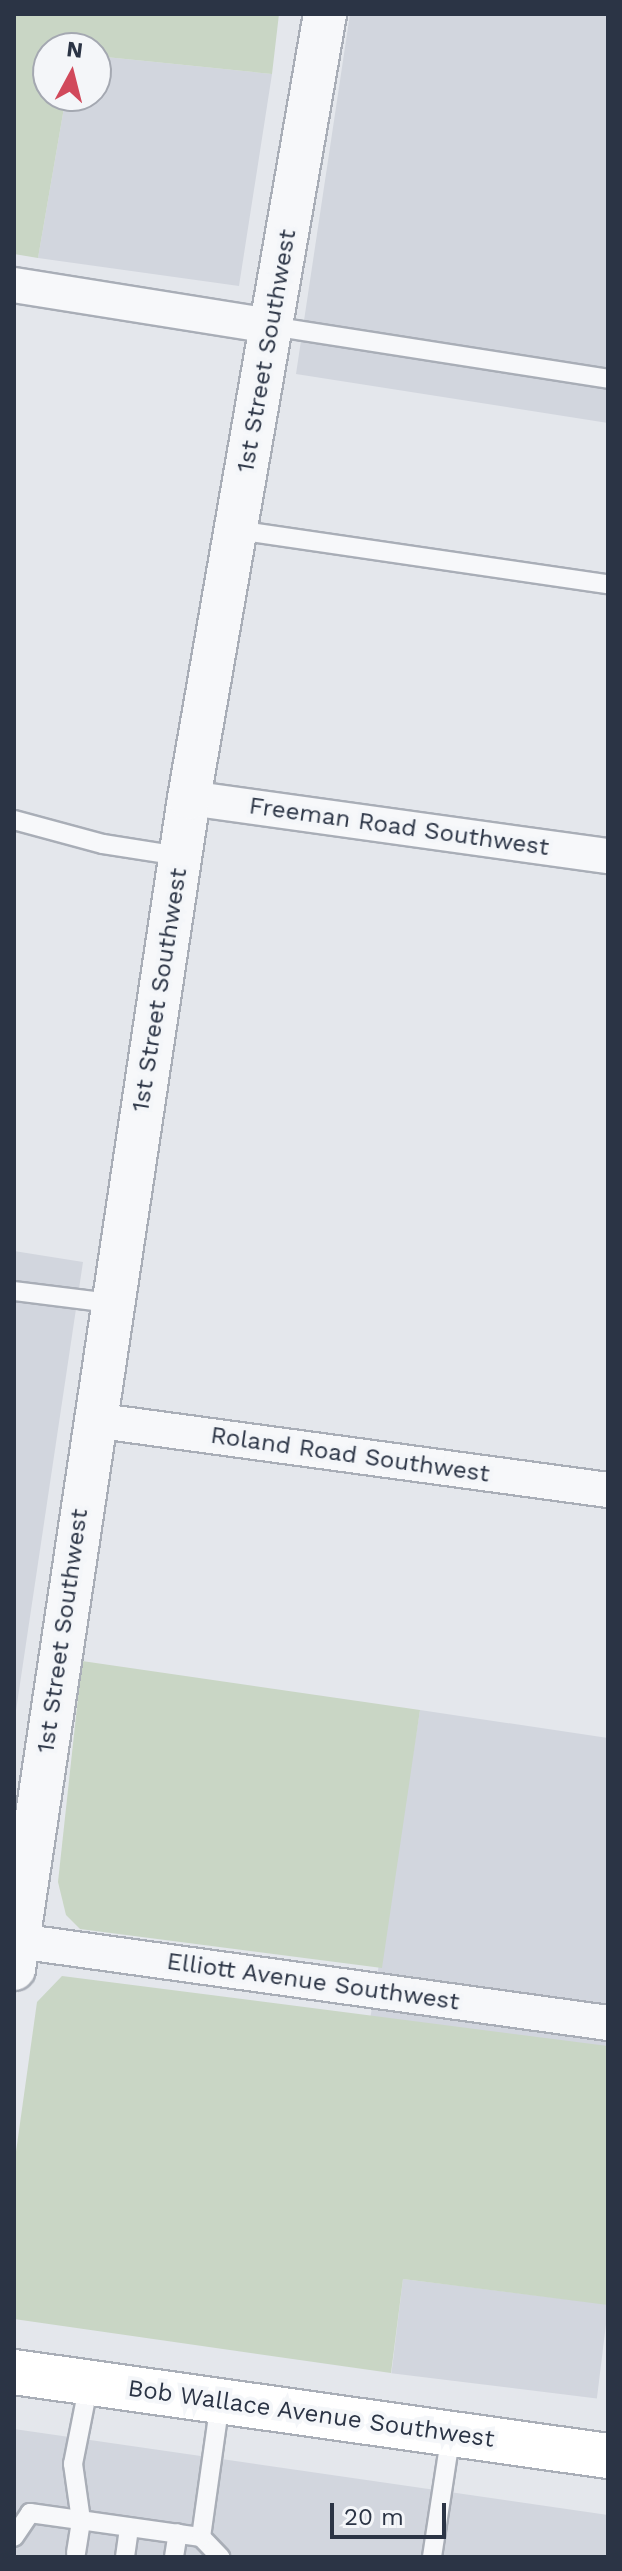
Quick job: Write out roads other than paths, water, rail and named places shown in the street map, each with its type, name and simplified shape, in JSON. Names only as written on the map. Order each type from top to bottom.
[{"type":"main road","name":"Bob Wallace Avenue Southwest","points":[[14,2372],[608,2456]]},
{"type":"street","name":"1st Street Southwest","points":[[16,1955],[93,1420],[189,798],[325,14]]},
{"type":"street","points":[[14,285],[271,326]]},
{"type":"street","name":"Freeman Road Southwest","points":[[189,798],[608,856]]},
{"type":"street","name":"Roland Road Southwest","points":[[93,1420],[608,1490]]},
{"type":"street","name":"Elliott Avenue Southwest","points":[[16,1955],[608,2023]]},
{"type":"lane","points":[[271,326],[608,379]]},
{"type":"lane","points":[[236,530],[608,584]]},
{"type":"lane","points":[[14,820],[103,844],[180,856]]},
{"type":"lane","points":[[14,1291],[111,1303]]},
{"type":"lane","points":[[76,2553],[81,2520],[73,2464],[89,2383]]},
{"type":"lane","points":[[201,2537],[220,2400]]},
{"type":"lane","points":[[432,2557],[451,2433]]},
{"type":"lane","points":[[14,2537],[30,2513],[201,2537],[220,2557]]},
{"type":"lane","points":[[125,2557],[129,2527]]},
{"type":"lane","points":[[174,2557],[178,2533]]}]
